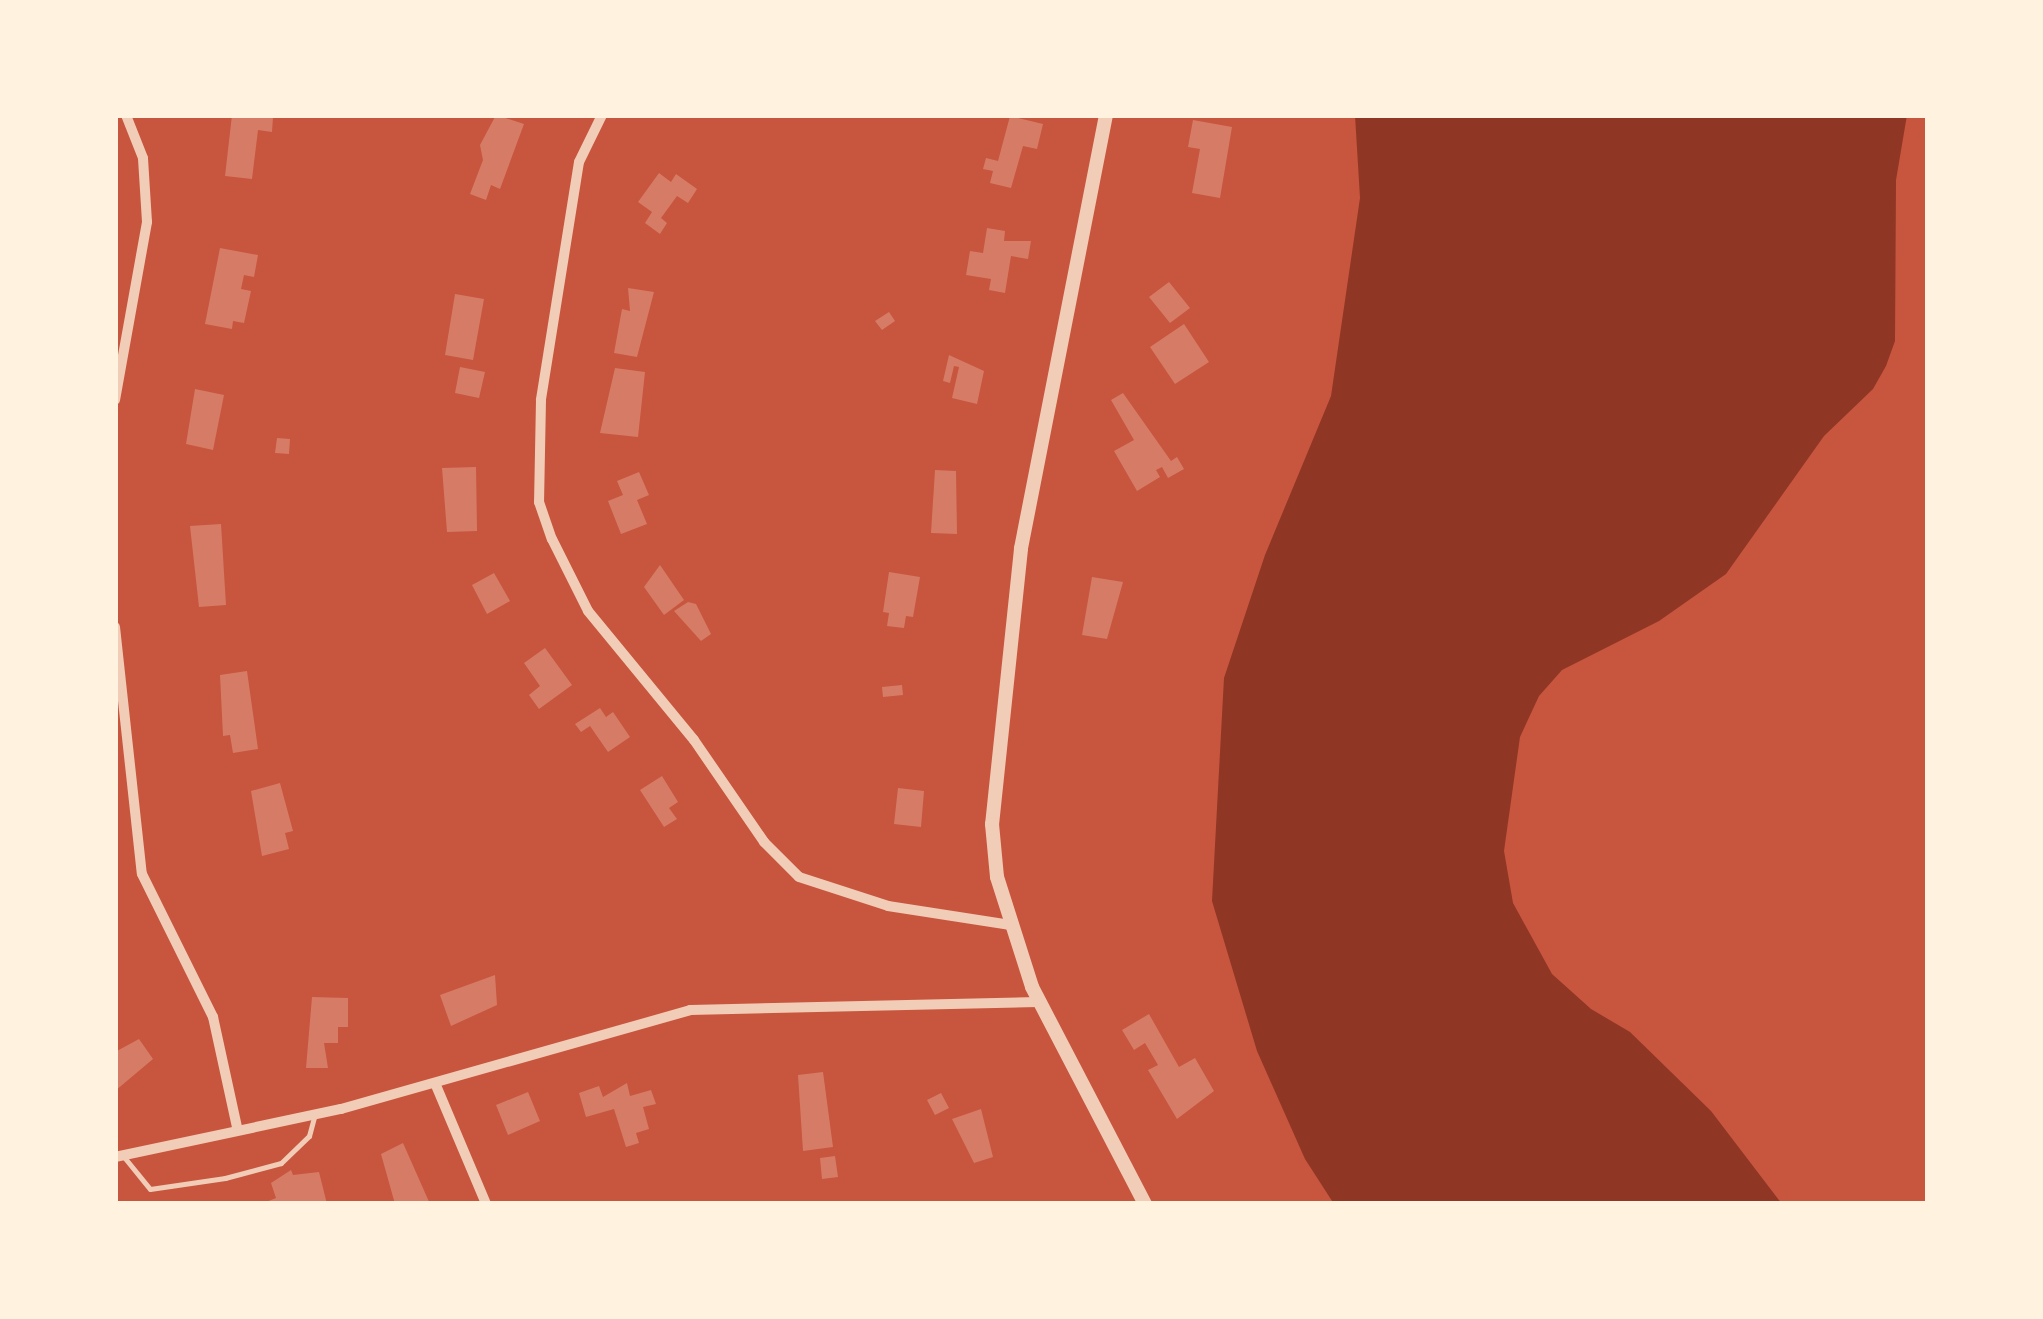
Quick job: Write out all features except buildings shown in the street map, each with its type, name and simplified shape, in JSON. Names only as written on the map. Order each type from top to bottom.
[{"type":"street","points":[[115,400],[147,222],[143,158],[126,115]]},
{"type":"street","points":[[602,115],[579,162],[545,365],[539,502],[552,540],[588,610],[694,740],[764,842],[799,877],[888,906],[1011,925]]},
{"type":"street","points":[[1106,115],[1021,549],[1000,698],[992,824],[1011,925],[1038,1002],[1145,1204]]},
{"type":"street","points":[[115,627],[142,874],[213,1018],[237,1127]]},
{"type":"street","points":[[119,1155],[237,1127],[315,1115],[690,1010],[1038,1002]]},
{"type":"street","points":[[435,1083],[486,1204]]},
{"type":"lane","points":[[119,1155],[150,1188],[225,1178],[281,1163],[308,1136],[315,1115]]},
{"type":"shaded area","points":[[1355,115],[1907,115],[1896,180],[1895,341],[1886,366],[1873,389],[1824,436],[1726,574],[1659,621],[1562,670],[1539,696],[1520,737],[1504,851],[1513,903],[1552,974],[1591,1009],[1630,1032],[1711,1111],[1782,1204],[1334,1204],[1305,1159],[1257,1051],[1212,901],[1224,678],[1265,555],[1331,396],[1360,198]]}]
